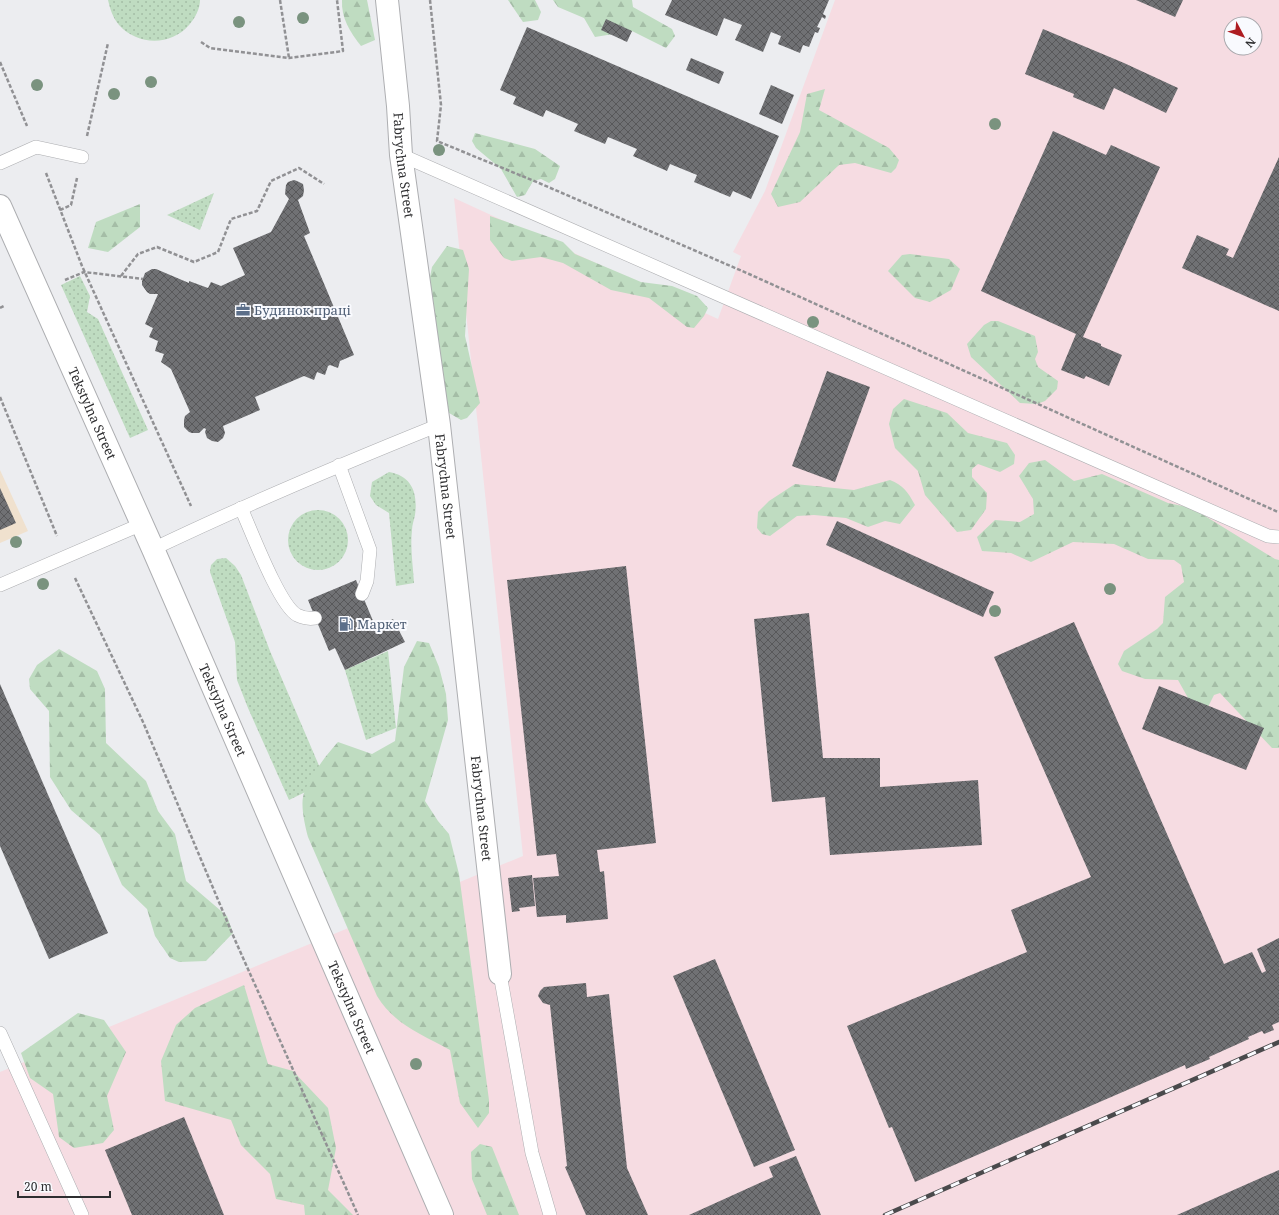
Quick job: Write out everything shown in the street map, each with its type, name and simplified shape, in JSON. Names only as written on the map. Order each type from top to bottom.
[{"type":"street","name":"Fabrychna Street","points":[[387,0],[402,155],[439,425],[500,974]]},
{"type":"street","name":"Tekstylna Street","points":[[0,206],[153,549],[442,1215]]},
{"type":"lane","points":[[0,163],[36,147],[82,157]]},
{"type":"lane","points":[[402,155],[1268,536],[1279,537]]},
{"type":"lane","points":[[153,549],[201,526],[339,465],[439,425]]},
{"type":"lane","points":[[339,465],[370,550],[367,581],[362,594]]},
{"type":"lane","points":[[242,508],[284,601],[296,614],[309,619],[315,618]]},
{"type":"lane","points":[[0,585],[142,524]]},
{"type":"lane","points":[[500,974],[532,1153],[550,1215]]},
{"type":"lane","points":[[0,1033],[82,1215]]},
{"type":"path","points":[[280,0],[289,58]]},
{"type":"path","points":[[201,42],[210,48],[289,58],[343,51],[337,0]]},
{"type":"path","points":[[430,0],[440,105],[436,141],[539,183],[749,274],[1279,513]]},
{"type":"path","points":[[60,210],[71,204],[108,43]]},
{"type":"path","points":[[0,62],[36,147],[84,272],[201,526]]},
{"type":"path","points":[[121,276],[138,254],[157,246],[194,262],[218,252],[231,219],[257,211],[270,181],[299,168],[324,184]]},
{"type":"path","points":[[64,280],[84,272],[143,279]]},
{"type":"path","points":[[0,308],[4,306]]},
{"type":"path","points":[[0,397],[66,557],[143,722],[235,940],[358,1215]]},
{"type":"shaded area","points":[[835,0],[1279,0],[1279,1215],[0,1215],[0,1072],[523,856],[454,198],[718,319],[741,256],[733,252],[765,191]]},
{"type":"shaded area","points":[[0,470],[28,531],[0,543]]},
{"type":"green space","points":[[108,0],[200,0],[195,16],[182,32],[164,40],[154,41],[135,37],[119,25],[111,10]]},
{"type":"green space","points":[[342,0],[367,0],[375,40],[361,46],[347,24],[343,13]]},
{"type":"green space","points":[[508,0],[535,0],[541,12],[538,20],[523,22]]},
{"type":"green space","points":[[553,0],[632,0],[633,7],[672,29],[675,36],[666,48],[632,31],[595,37],[584,18],[558,7]]},
{"type":"green space","points":[[825,89],[819,110],[889,148],[899,160],[896,168],[891,173],[855,163],[839,165],[800,202],[778,207],[771,194],[800,132],[807,94]]},
{"type":"green space","points":[[475,133],[535,149],[560,166],[555,179],[549,183],[541,179],[533,181],[525,195],[517,197],[501,169],[476,148],[472,141]]},
{"type":"green space","points":[[214,193],[200,230],[167,215]]},
{"type":"green space","points":[[140,204],[140,227],[108,252],[88,248],[96,222]]},
{"type":"green space","points":[[490,216],[563,242],[575,254],[641,282],[672,286],[697,296],[708,308],[704,316],[694,328],[687,327],[649,298],[611,290],[563,263],[541,257],[512,261],[504,258],[490,240]]},
{"type":"green space","points":[[447,246],[463,250],[469,269],[465,336],[480,403],[467,418],[461,420],[444,410],[427,292],[432,267]]},
{"type":"green space","points":[[910,254],[949,259],[960,269],[951,290],[930,302],[915,298],[888,271],[902,255]]},
{"type":"green space","points":[[80,276],[90,296],[87,312],[98,319],[148,430],[130,438],[61,285]]},
{"type":"green space","points":[[991,321],[998,321],[1035,336],[1038,352],[1035,359],[1038,367],[1058,381],[1057,389],[1045,401],[1037,404],[1020,403],[971,357],[967,344],[984,325]]},
{"type":"green space","points":[[904,399],[947,413],[968,433],[1007,443],[1015,455],[1014,464],[1000,472],[978,464],[972,469],[972,477],[987,493],[986,509],[971,530],[957,532],[925,495],[918,471],[895,448],[889,424],[893,409]]},
{"type":"green space","points":[[1045,460],[1074,481],[1102,474],[1168,503],[1192,508],[1279,560],[1279,748],[1272,748],[1220,693],[1214,695],[1204,715],[1197,714],[1178,680],[1145,679],[1122,671],[1118,664],[1124,651],[1157,629],[1163,623],[1165,597],[1184,582],[1181,565],[1174,560],[1148,559],[1114,544],[1073,542],[1031,562],[1011,553],[982,551],[977,537],[995,520],[1020,522],[1034,514],[1033,499],[1019,476],[1029,463]]},
{"type":"green space","points":[[389,472],[403,477],[412,487],[416,507],[412,526],[411,543],[414,583],[396,586],[389,513],[376,505],[370,496],[372,482]]},
{"type":"green space","points":[[890,480],[905,490],[915,505],[900,524],[885,521],[868,527],[846,518],[814,515],[797,516],[770,536],[762,534],[757,528],[758,512],[769,501],[795,484],[854,490]]},
{"type":"green space","points":[[312,510],[324,510],[335,515],[343,523],[348,534],[346,552],[335,565],[324,570],[312,570],[301,565],[293,557],[288,546],[288,534],[293,523],[301,515]]},
{"type":"green space","points":[[226,558],[235,566],[241,575],[270,651],[326,782],[289,800],[237,680],[235,642],[210,572],[211,565],[217,559]]},
{"type":"green space","points":[[417,641],[429,643],[439,667],[446,694],[448,720],[425,801],[438,821],[449,834],[459,874],[489,1100],[489,1113],[478,1128],[460,1103],[450,1050],[400,1022],[384,1006],[377,996],[308,837],[303,812],[303,797],[308,783],[323,760],[338,742],[372,754],[395,741],[404,667]]},
{"type":"green space","points":[[59,649],[97,671],[105,689],[106,743],[146,781],[158,811],[175,834],[186,881],[227,916],[233,933],[206,961],[179,962],[170,958],[155,936],[147,909],[122,885],[100,835],[71,810],[50,777],[49,711],[30,689],[29,679],[37,665]]},
{"type":"green space","points":[[388,651],[396,728],[366,740],[345,670]]},
{"type":"green space","points":[[244,985],[268,1064],[293,1071],[328,1108],[336,1148],[328,1190],[353,1215],[305,1215],[304,1205],[276,1199],[270,1174],[241,1145],[231,1120],[165,1101],[161,1061],[176,1025],[195,1008]]},
{"type":"green space","points":[[78,1013],[104,1020],[126,1052],[107,1096],[114,1130],[103,1143],[74,1148],[59,1137],[53,1094],[30,1078],[21,1053]]},
{"type":"green space","points":[[480,1144],[492,1147],[519,1215],[487,1215],[472,1179],[471,1152]]},
{"type":"building","points":[[672,0],[829,0],[823,14],[826,16],[825,19],[822,17],[817,27],[820,28],[818,33],[815,32],[809,47],[803,45],[800,53],[778,44],[781,36],[771,32],[763,52],[735,40],[742,25],[724,18],[717,36],[665,15]]},
{"type":"building","points":[[1136,0],[1183,0],[1175,17]]},
{"type":"building","points":[[606,19],[632,31],[627,42],[601,30]]},
{"type":"building","points":[[527,27],[779,136],[751,199],[733,191],[730,197],[694,182],[697,175],[670,164],[667,171],[633,156],[637,149],[608,137],[605,144],[574,131],[578,124],[546,110],[543,117],[513,104],[516,97],[500,90]]},
{"type":"building","points":[[1043,29],[1124,63],[1178,88],[1166,113],[1114,88],[1104,110],[1073,97],[1074,94],[1025,74]]},
{"type":"building","points":[[691,58],[724,72],[719,84],[686,70]]},
{"type":"building","points":[[771,85],[794,95],[782,124],[759,114]]},
{"type":"building","points":[[1053,131],[1106,155],[1111,145],[1160,167],[1083,337],[1122,355],[1109,386],[1086,376],[1084,379],[1061,370],[1076,334],[981,291]]},
{"type":"building","points":[[1279,157],[1279,311],[1182,268],[1197,235],[1229,249],[1226,255],[1233,258]]},
{"type":"building","name":"Будинок праці","points":[[294,180],[303,184],[303,196],[298,200],[310,233],[304,236],[354,355],[340,361],[338,368],[330,365],[328,366],[325,375],[317,372],[314,380],[304,376],[255,397],[260,410],[223,426],[225,433],[223,438],[218,442],[212,441],[207,438],[205,432],[206,429],[204,428],[199,433],[192,433],[184,427],[185,416],[190,412],[171,369],[161,362],[164,354],[155,351],[158,341],[149,337],[153,328],[145,324],[158,294],[150,294],[147,292],[142,285],[142,281],[145,273],[152,269],[156,269],[189,283],[189,281],[208,288],[211,282],[221,286],[245,275],[233,248],[271,232],[289,199],[285,194],[286,185],[288,182]]},
{"type":"building","points":[[827,371],[870,387],[835,482],[792,466]]},
{"type":"building","points":[[0,488],[16,523],[0,530]]},
{"type":"building","points":[[837,521],[994,592],[983,617],[826,545]]},
{"type":"building","points":[[626,566],[656,843],[597,850],[600,872],[604,871],[608,919],[566,923],[566,915],[537,917],[533,878],[559,876],[556,854],[537,856],[507,580]]},
{"type":"building","name":"Маркет","points":[[356,580],[376,628],[393,619],[405,642],[345,670],[335,648],[329,651],[308,600]]},
{"type":"building","points":[[809,613],[823,758],[880,758],[880,787],[978,780],[982,845],[830,855],[825,797],[772,802],[754,619]]},
{"type":"building","points":[[1074,622],[1224,964],[1252,952],[1262,973],[1266,971],[1257,949],[1279,938],[1279,1022],[1272,1025],[1274,1030],[1264,1034],[1262,1031],[1248,1037],[1249,1039],[1209,1057],[1210,1059],[1186,1069],[1185,1065],[915,1182],[892,1127],[889,1128],[847,1026],[1027,952],[1011,910],[1091,877],[994,657]]},
{"type":"building","points":[[0,684],[108,933],[49,959],[0,846]]},
{"type":"building","points":[[1159,686],[1264,728],[1246,770],[1142,729]]},
{"type":"building","points":[[532,875],[535,906],[519,908],[520,911],[512,912],[508,878]]},
{"type":"building","points":[[715,959],[795,1150],[754,1167],[673,976]]},
{"type":"building","points":[[586,983],[587,997],[609,994],[627,1168],[648,1215],[586,1215],[565,1167],[567,1166],[550,1005],[543,1003],[538,996],[544,987]]},
{"type":"building","points":[[184,1117],[224,1215],[132,1215],[105,1150]]},
{"type":"building","points":[[796,1156],[821,1215],[689,1215],[773,1177],[769,1167]]},
{"type":"building","points":[[1279,1170],[1279,1215],[1177,1215]]},
{"type":"railway","points":[[885,1215],[1279,1042]]},
{"type":"place","name":"Будинок праці","points":[[243,310]]},
{"type":"place","name":"Маркет","points":[[346,624]]}]
